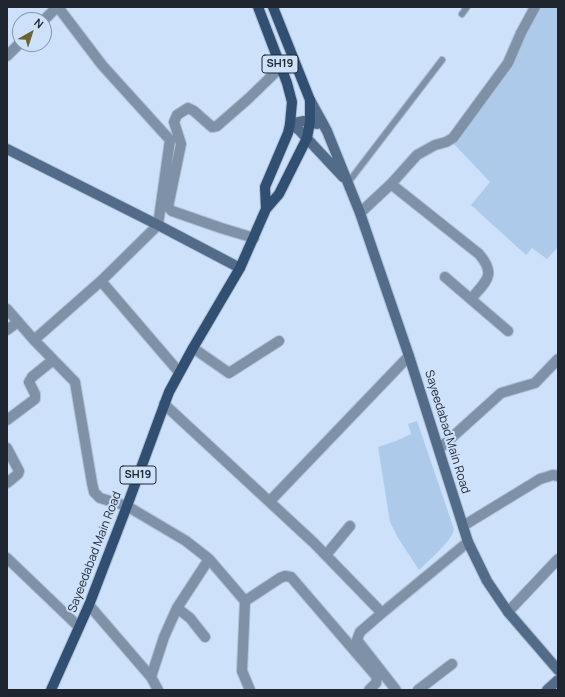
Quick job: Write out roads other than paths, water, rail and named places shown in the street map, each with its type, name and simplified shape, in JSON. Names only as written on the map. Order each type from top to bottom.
[{"type":"main road","name":"SH19","points":[[258,7],[292,102],[290,124]]},
{"type":"main road","name":"SH19","points":[[273,7],[310,100],[310,122],[307,138]]},
{"type":"main road","points":[[292,102],[297,109],[302,110],[309,105],[310,100]]},
{"type":"main road","name":"Sayeedabad Main Road","points":[[310,100],[327,131],[360,213],[409,356],[468,542],[487,581],[508,612],[558,670]]},
{"type":"main road","points":[[290,124],[297,122],[310,122],[327,131]]},
{"type":"main road","name":"Sayeedabad Main Road","points":[[266,209],[265,187],[285,142],[290,124],[307,138],[347,183]]},
{"type":"main road","name":"Sayeedabad Main Road","points":[[51,690],[89,605],[164,404],[179,372],[240,268],[266,209],[279,194],[307,138]]},
{"type":"main road","points":[[7,150],[158,225],[240,268]]},
{"type":"main road","points":[[547,690],[558,680]]},
{"type":"street","points":[[34,340],[101,281],[158,225],[170,140],[102,66],[57,7]]},
{"type":"street","points":[[360,213],[391,184],[416,155],[453,138],[508,62],[535,7]]},
{"type":"street","points":[[254,238],[172,211],[168,207],[181,144],[174,122],[177,115],[188,108],[194,111],[212,128],[217,126],[248,100],[281,68]]},
{"type":"street","points":[[391,184],[479,254],[485,262],[490,275],[471,299]]},
{"type":"street","points":[[445,277],[508,331]]},
{"type":"street","points":[[101,281],[179,372]]},
{"type":"street","points":[[7,309],[34,340],[75,382],[94,492],[100,498],[127,506],[186,541],[209,559],[245,601],[242,671],[250,690]]},
{"type":"street","points":[[7,330],[18,322]]},
{"type":"street","points":[[193,348],[229,373],[279,341]]},
{"type":"street","points":[[270,501],[409,356]]},
{"type":"street","points":[[439,449],[501,393],[535,383],[558,359]]},
{"type":"street","points":[[7,420],[35,399],[35,394],[29,382],[32,377],[53,360]]},
{"type":"street","points":[[164,404],[270,501],[326,555],[382,613]]},
{"type":"street","points":[[7,448],[19,471],[18,474],[7,483]]},
{"type":"street","points":[[463,526],[540,479],[553,475],[558,476]]},
{"type":"street","points":[[326,555],[350,526]]},
{"type":"street","points":[[353,642],[360,632],[468,542]]},
{"type":"street","points":[[7,558],[79,627]]},
{"type":"street","points":[[155,686],[164,637],[177,608],[209,559]]},
{"type":"street","points":[[508,612],[558,559]]},
{"type":"street","points":[[245,601],[280,578],[285,576],[291,577],[396,690]]},
{"type":"street","points":[[89,605],[155,686]]},
{"type":"street","points":[[177,608],[190,618],[205,637]]},
{"type":"street","points":[[353,642],[377,677],[376,683],[370,690]]},
{"type":"street","points":[[418,690],[452,664]]},
{"type":"lane","points":[[462,14],[467,7]]},
{"type":"lane","points":[[347,183],[442,60]]}]
